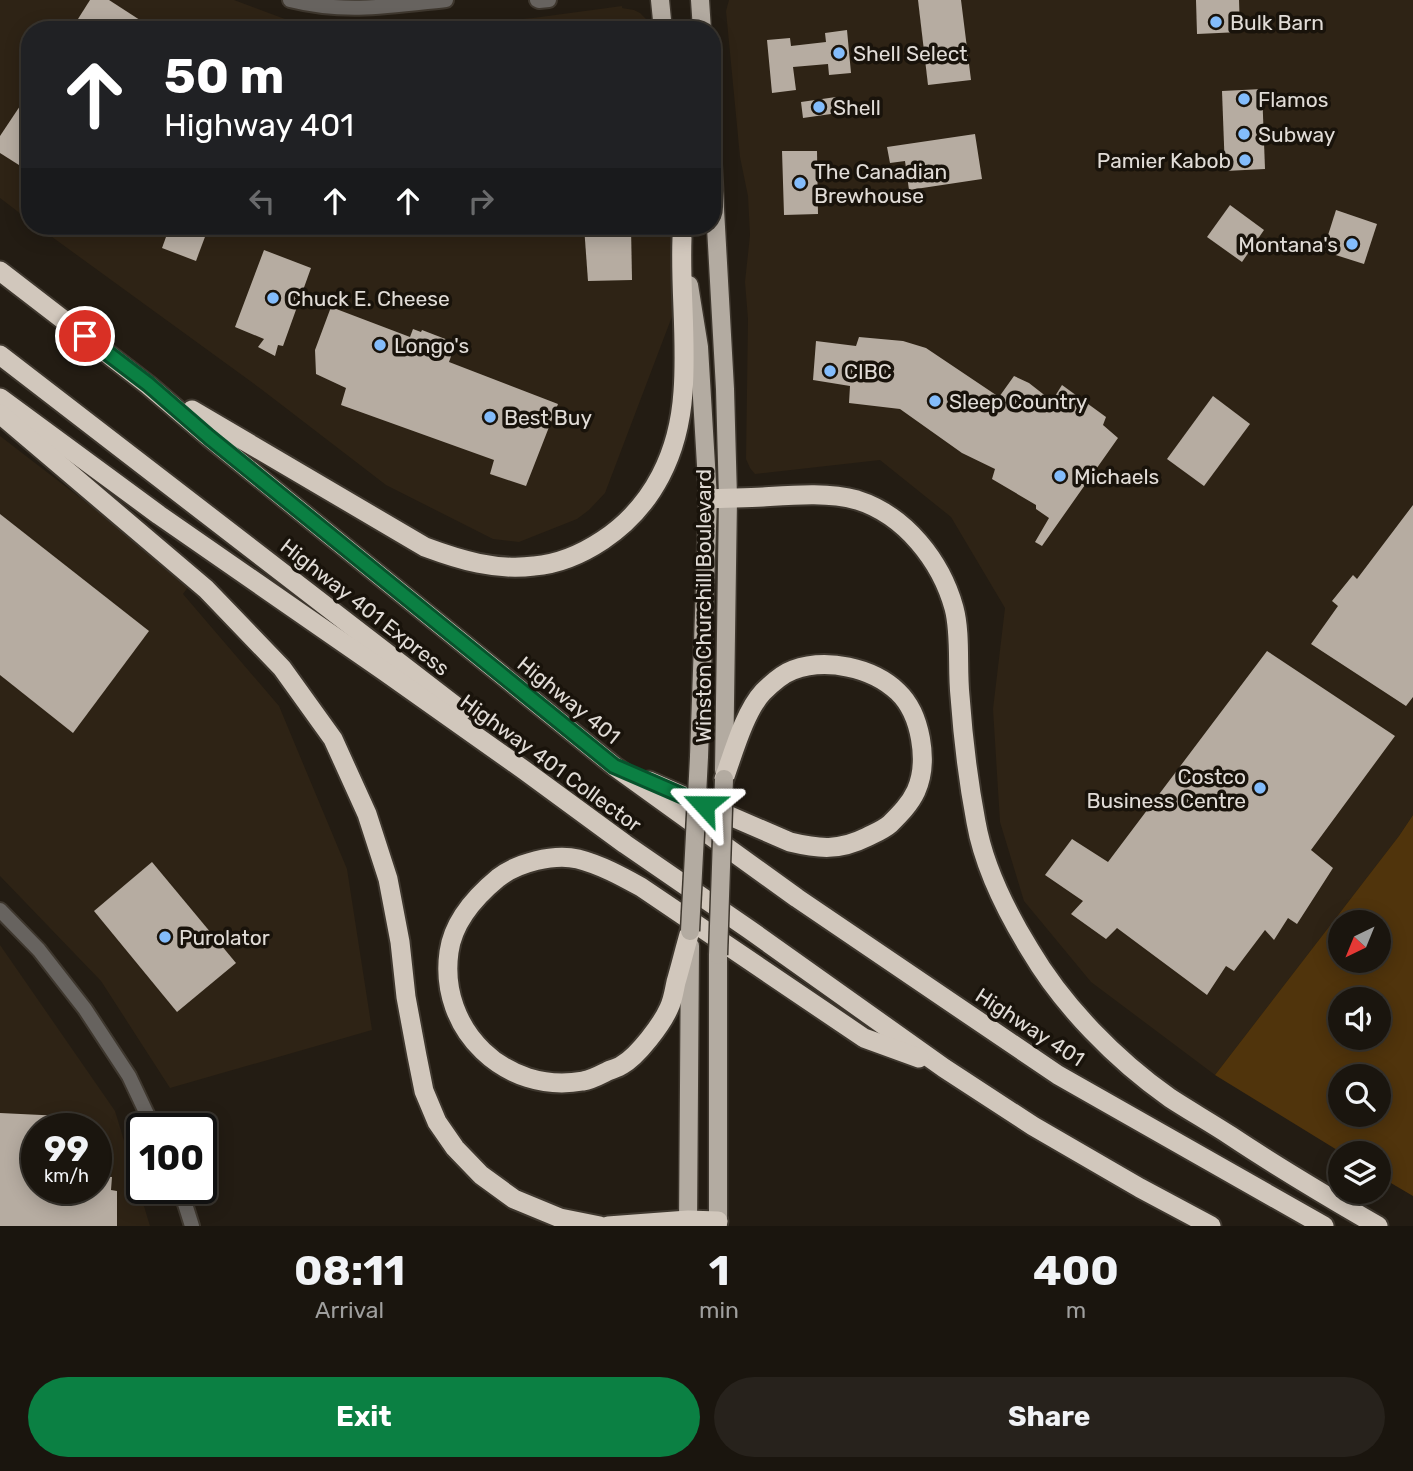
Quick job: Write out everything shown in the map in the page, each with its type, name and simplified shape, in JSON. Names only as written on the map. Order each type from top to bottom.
[{"type":"highway","points":[[148,384],[425,547],[453,557],[504,567],[534,566],[565,559],[594,546],[630,519],[658,484],[669,459],[677,433],[683,391],[681,235]]},
{"type":"highway","name":"Highway 401","points":[[0,271],[148,384],[614,766],[797,898],[1058,1074],[1324,1226]]},
{"type":"highway","name":"Highway 401 Express","points":[[0,355],[701,895]]},
{"type":"highway","name":"Highway 401 Collector","points":[[0,398],[159,515],[701,895]]},
{"type":"highway","points":[[0,414],[206,589],[282,668],[333,739],[367,814],[388,879],[416,1056],[424,1091],[437,1122],[455,1148],[481,1175],[514,1199],[560,1218],[600,1226]]},
{"type":"highway","points":[[718,498],[829,496],[856,500],[878,508],[901,524],[918,541],[942,577],[954,608],[965,757],[976,826],[989,869],[1010,914],[1045,974],[1071,1008],[1097,1035],[1169,1097],[1378,1226]]},
{"type":"highway","points":[[614,766],[790,842],[830,848],[850,845],[884,829],[910,803],[922,775],[919,730],[911,710],[899,692],[886,683],[856,669],[812,665],[791,671],[762,693],[742,731],[724,779]]},
{"type":"highway","points":[[690,931],[669,1009],[647,1042],[623,1065],[585,1081],[550,1083],[514,1073],[483,1053],[463,1026],[451,997],[449,950],[467,909],[482,891],[502,875],[527,863],[576,858],[610,870],[641,887],[864,1038],[944,1068]]},
{"type":"highway","points":[[701,895],[944,1068],[1033,1125],[1211,1226]]},
{"type":"highway","points":[[608,1226],[718,1224]]},
{"type":"main road","points":[[660,0],[662,21]]},
{"type":"main road","points":[[700,0],[701,21]]},
{"type":"main road","name":"Winston Churchill Boulevard","points":[[681,235],[718,498],[724,779],[718,956],[718,1224]]},
{"type":"main road","name":"Winston Churchill Boulevard","points":[[688,1223],[690,931],[724,376],[716,235]]},
{"type":"street","points":[[290,0],[346,9],[446,0]]},
{"type":"street","points":[[537,0],[550,0]]},
{"type":"street","points":[[0,910],[39,950],[85,1010],[130,1076],[147,1113]]},
{"type":"street","points":[[185,1204],[192,1226]]},
{"type":"shaded area","points":[[0,0],[234,0],[290,21],[21,21],[21,214],[0,198]]},
{"type":"shaded area","points":[[729,0],[1413,0],[1413,815],[1342,910],[1328,910],[1328,928],[1215,1075],[1091,982],[1024,901],[1000,822],[993,709],[1005,608],[951,517],[880,460],[755,474],[750,468],[746,459],[748,319],[745,282],[750,235],[748,196],[740,157],[726,11]]},
{"type":"shaded area","points":[[622,6],[640,13],[647,21],[501,21]]},
{"type":"shaded area","points":[[49,235],[672,235],[676,306],[605,493],[577,519],[519,542],[493,539],[386,485],[261,389]]},
{"type":"shaded area","points":[[0,436],[191,583],[183,594],[279,706],[347,869],[372,1030],[170,1088],[101,981],[0,876]]},
{"type":"shaded area","points":[[1413,815],[1413,1196],[1391,1183],[1391,1141],[1328,1141],[1328,1144],[1215,1075],[1328,928],[1328,973],[1391,973],[1391,910],[1342,910]]},
{"type":"shaded area","points":[[0,945],[115,1111],[126,1147],[126,1204],[143,1204],[150,1226],[0,1226]]},
{"type":"building","points":[[90,0],[109,0],[141,21],[77,21]]},
{"type":"building","points":[[918,0],[961,0],[971,80],[928,85]]},
{"type":"building","points":[[1196,0],[1239,0],[1240,32],[1197,34]]},
{"type":"building","name":"Shell","points":[[847,30],[851,73],[829,75],[828,64],[793,67],[796,90],[772,93],[767,40],[790,38],[791,46],[826,42],[825,33]]},
{"type":"building","points":[[1262,89],[1265,169],[1225,171],[1222,91]]},
{"type":"building","name":"Shell","points":[[836,97],[838,113],[803,118],[801,102]]},
{"type":"building","points":[[21,104],[21,166],[0,153],[0,136]]},
{"type":"building","points":[[975,134],[982,179],[909,190],[905,161],[890,163],[887,147]]},
{"type":"building","name":"The Canadian Brewhouse","points":[[782,151],[817,151],[818,214],[784,215]]},
{"type":"building","points":[[1230,205],[1264,230],[1242,262],[1207,237]]},
{"type":"building","points":[[1336,210],[1377,224],[1364,264],[1323,251]]},
{"type":"building","points":[[167,235],[206,235],[196,261],[162,248]]},
{"type":"building","points":[[585,235],[631,235],[632,280],[588,281]]},
{"type":"building","name":"Chuck E. Cheese","points":[[264,250],[311,268],[283,346],[278,345],[275,356],[258,347],[264,339],[235,327]]},
{"type":"building","points":[[331,307],[410,337],[413,329],[448,340],[447,342],[455,345],[449,362],[558,404],[526,486],[490,474],[494,460],[341,405],[346,388],[316,374],[315,350]]},
{"type":"building","points":[[859,337],[903,341],[926,348],[999,397],[1014,376],[1029,383],[1052,401],[1062,385],[1106,417],[1103,425],[1118,438],[1042,546],[1035,542],[1049,518],[1036,509],[1036,505],[992,479],[995,469],[962,453],[900,409],[849,403],[850,386],[813,380],[816,341],[856,346]]},
{"type":"building","points":[[1213,396],[1250,424],[1204,486],[1167,459]]},
{"type":"building","points":[[1413,505],[1413,697],[1406,706],[1311,644],[1338,606],[1332,601],[1353,575],[1357,579]]},
{"type":"building","points":[[0,514],[149,631],[73,733],[0,675]]},
{"type":"building","name":"Costco Business Centre","points":[[1267,651],[1395,736],[1311,850],[1333,868],[1297,924],[1288,918],[1274,940],[1265,930],[1234,971],[1226,966],[1207,995],[1117,928],[1106,939],[1071,914],[1083,901],[1045,875],[1072,839],[1108,862]]},
{"type":"building","name":"Purolator","points":[[152,862],[236,963],[177,1012],[94,911]]},
{"type":"building","points":[[0,1113],[21,1114],[21,1204],[112,1204],[112,1190],[117,1191],[117,1226],[0,1226]]},
{"type":"place","name":"Bulk Barn","points":[[1216,22]]},
{"type":"place","name":"Shell Select","points":[[839,53]]},
{"type":"place","name":"Flamos","points":[[1244,99]]},
{"type":"place","name":"Shell","points":[[819,107]]},
{"type":"place","name":"Subway","points":[[1244,134]]},
{"type":"place","name":"Pamier Kabob","points":[[1245,160]]},
{"type":"place","name":"The Canadian Brewhouse","points":[[800,183]]},
{"type":"place","name":"Montana's","points":[[1352,244]]},
{"type":"place","name":"Chuck E. Cheese","points":[[273,298]]},
{"type":"place","name":"Longo's","points":[[380,345]]},
{"type":"place","name":"CIBC","points":[[830,371]]},
{"type":"place","name":"Sleep Country","points":[[935,401]]},
{"type":"place","name":"Best Buy","points":[[490,417]]},
{"type":"place","name":"Michaels","points":[[1060,476]]},
{"type":"place","name":"Costco Business Centre","points":[[1260,788]]},
{"type":"place","name":"Purolator","points":[[165,937]]},
{"type":"route","points":[[85,336],[148,384],[209,437],[614,766],[704,805]]}]
